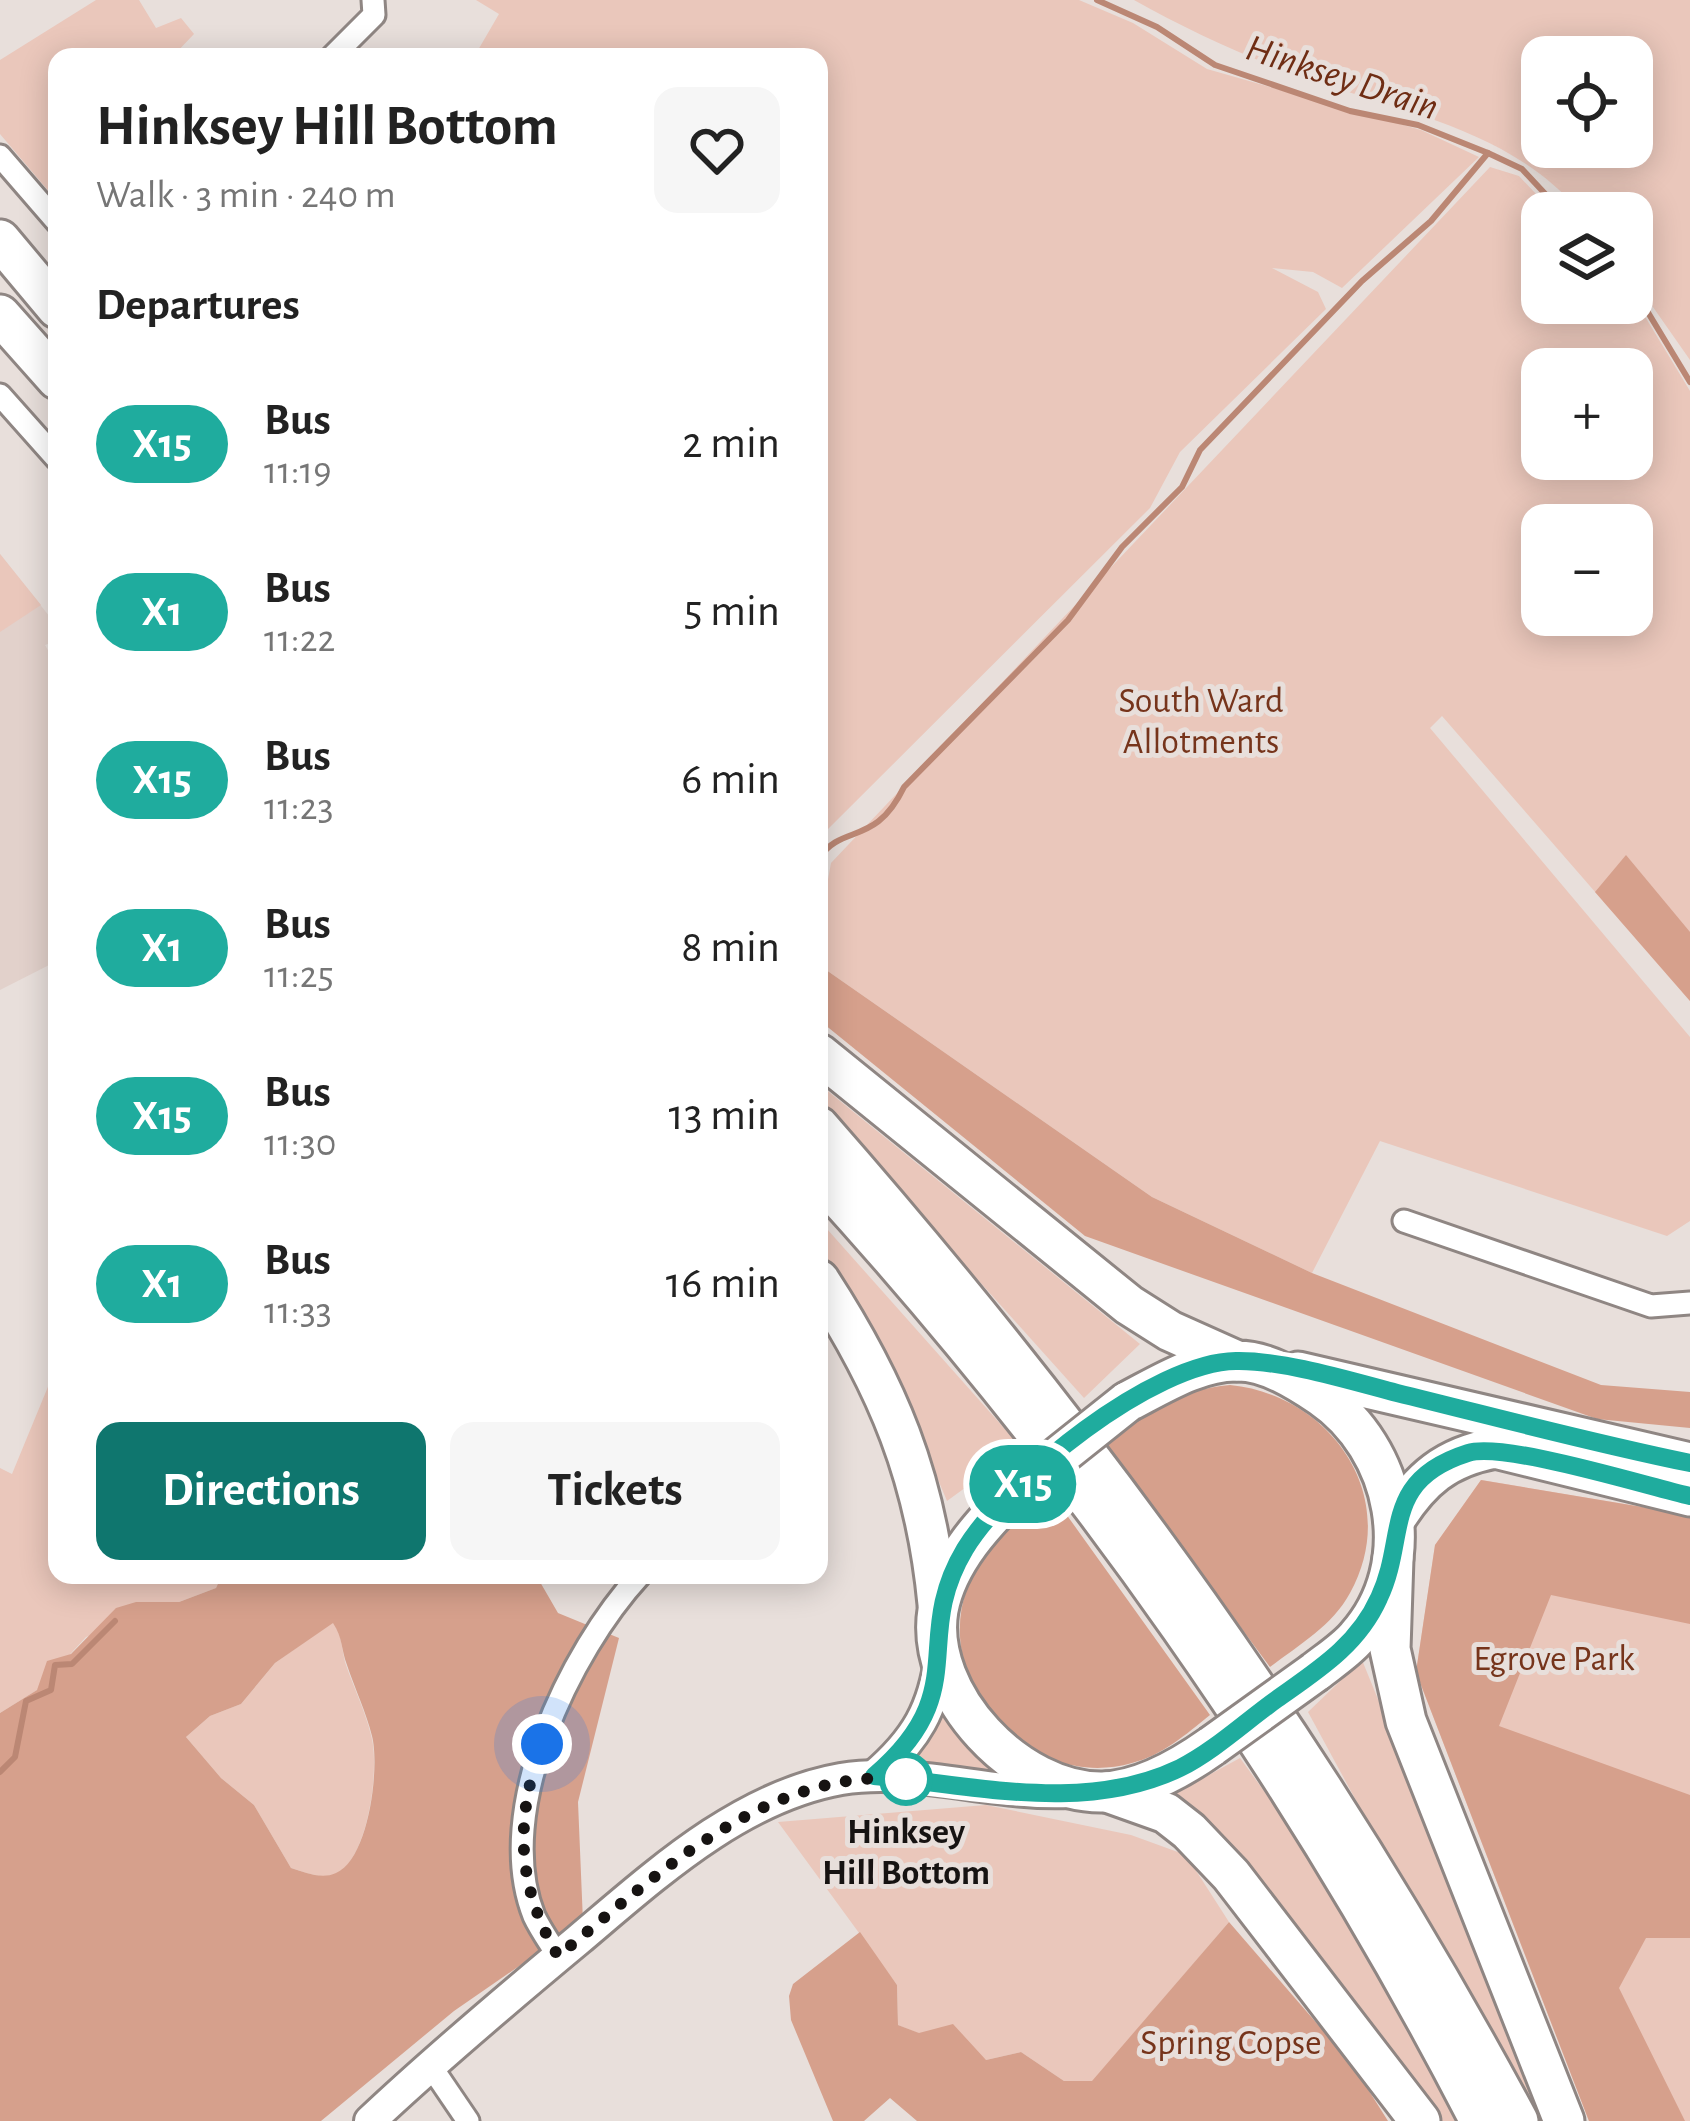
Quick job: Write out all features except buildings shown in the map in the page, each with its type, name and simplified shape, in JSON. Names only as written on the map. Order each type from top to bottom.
[{"type":"highway","points":[[0,240],[48,297]]},
{"type":"highway","points":[[0,315],[48,369]]},
{"type":"highway","points":[[828,1061],[1129,1305],[1170,1331],[1253,1364],[1338,1408],[1366,1441],[1382,1466],[1394,1540],[1392,1666],[1406,1721],[1564,2121]]},
{"type":"highway","points":[[828,1137],[968,1299],[1194,1592],[1335,1803],[1518,2121]]},
{"type":"highway","points":[[828,1186],[943,1316],[1216,1680],[1362,1906],[1480,2121]]},
{"type":"highway","points":[[828,1296],[899,1424],[912,1457],[929,1522],[941,1652],[985,1735],[1013,1761],[1166,1813],[1190,1831],[1245,1892],[1420,2121]]},
{"type":"highway","points":[[938,1610],[972,1538],[1019,1488],[1127,1402],[1181,1374],[1253,1364],[1688,1471]]},
{"type":"highway","points":[[1097,1791],[1184,1766],[1359,1636],[1413,1490],[1434,1470],[1467,1454],[1514,1450],[1549,1463]]},
{"type":"highway","points":[[1392,1616],[1414,1530],[1437,1494],[1481,1466],[1549,1463],[1688,1471]]},
{"type":"street","points":[[341,48],[374,15],[373,0]]},
{"type":"street","points":[[0,156],[48,212]]},
{"type":"street","points":[[0,395],[48,448]]},
{"type":"street","points":[[1404,1221],[1651,1306],[1690,1303]]},
{"type":"street","points":[[558,1956],[533,1914],[522,1849],[531,1774],[553,1715],[617,1600],[632,1584]]},
{"type":"street","points":[[874,1776],[914,1738],[929,1713],[941,1652]]},
{"type":"street","points":[[370,2121],[671,1861],[766,1804],[837,1780],[874,1776],[1030,1794],[1097,1791]]},
{"type":"street","points":[[430,2065],[468,2121]]},
{"type":"shaded area","points":[[0,554],[48,615],[48,966],[0,990]]},
{"type":"green space","points":[[96,0],[139,0],[156,28],[181,18],[194,34],[181,48],[48,48],[48,190],[0,134],[0,60]]},
{"type":"green space","points":[[476,0],[1079,0],[1133,23],[1207,69],[1421,130],[1479,157],[1342,288],[1313,272],[1272,268],[1318,292],[1326,309],[1180,452],[1150,508],[828,829],[828,48],[479,48],[499,14]]},
{"type":"green space","points":[[1134,0],[1690,0],[1690,360],[1653,307],[1653,192],[1561,192],[1531,168],[1653,168],[1653,36],[1521,36],[1521,161],[1457,128],[1221,44]]},
{"type":"green space","name":"South Ward Allotments","points":[[1490,167],[1519,176],[1534,192],[1521,192],[1521,324],[1650,324],[1690,391],[1690,1001],[1442,716],[1430,728],[1690,1037],[1690,1221],[1667,1236],[1380,1141],[1312,1273],[1152,1197],[828,971],[831,863]]},
{"type":"green space","points":[[0,554],[41,605],[0,632]]},
{"type":"green space","points":[[1626,855],[1690,932],[1690,1001],[1595,892]]},
{"type":"green space","points":[[828,971],[1152,1197],[1312,1273],[1601,1385],[1690,1392],[1690,1428],[1597,1419],[1085,1236],[828,1027]]},
{"type":"green space","points":[[828,1091],[1140,1344],[1084,1398],[828,1113]]},
{"type":"green space","points":[[828,1230],[1021,1447],[947,1501],[887,1358],[828,1265]]},
{"type":"green space","points":[[1230,1385],[1266,1393],[1299,1408],[1326,1430],[1348,1457],[1362,1488],[1368,1521],[1364,1557],[1343,1604],[1314,1634],[1270,1667],[1105,1444],[1163,1404]]},
{"type":"green space","points":[[48,1387],[48,1584],[218,1584],[86,1637],[37,1690],[0,1713],[0,1468],[12,1474]]},
{"type":"green space","name":"Egrove Park","points":[[1481,1480],[1690,1515],[1690,2121],[1589,2121],[1416,1672],[1435,1545]]},
{"type":"green space","name":"Egrove Park","points":[[1481,1480],[1690,1515],[1690,1624],[1551,1595],[1499,1726],[1690,1795],[1690,1938],[1646,1938],[1619,1988],[1685,2121],[1589,2121],[1416,1672],[1435,1545]]},
{"type":"green space","points":[[1051,1493],[1210,1715],[1173,1744],[1132,1763],[1094,1768],[1059,1762],[1026,1746],[998,1724],[977,1695],[964,1661],[960,1625],[973,1573],[1002,1534]]},
{"type":"green space","points":[[218,1584],[541,1584],[558,1613],[619,1638],[578,1802],[583,1922],[454,2011],[321,2121],[0,2121],[0,1713],[37,1690],[47,1661],[71,1654],[116,1608],[136,1602],[179,1602]],"holes":[[[333,1623],[372,1736],[374,1769],[369,1811],[357,1850],[336,1873],[319,1876],[291,1868],[254,1805],[221,1778],[186,1737],[210,1716],[241,1704],[275,1663]]]},
{"type":"green space","points":[[333,1622],[369,1726],[374,1768],[369,1810],[357,1850],[336,1874],[325,1876],[291,1868],[254,1805],[221,1778],[186,1737],[210,1716],[241,1704],[275,1663]]},
{"type":"green space","points":[[1362,1660],[1550,2121],[1530,2121],[1308,1712]]},
{"type":"green space","points":[[944,1693],[963,1740],[979,1743],[1020,1781],[900,1771]]},
{"type":"green space","points":[[1240,1758],[1304,1846],[1460,2121],[1435,2121],[1387,2046],[1176,1793]]},
{"type":"green space","points":[[986,1805],[1131,1835],[1186,1855],[1229,1922],[1093,2081],[1064,2081],[1021,2052],[986,2060],[898,2025],[897,1985],[778,1822]]},
{"type":"green space","name":"Spring Copse","points":[[1229,1922],[1352,2064],[1388,2121],[917,2121],[890,2098],[864,2121],[833,2121],[791,2020],[793,1984],[860,1932],[897,1985],[898,2025],[919,2033],[953,2024],[986,2060],[1021,2052],[1064,2081],[1092,2081]]},
{"type":"waterway","name":"Hinksey Drain","points":[[1097,0],[1157,27],[1215,65],[1350,111],[1418,125],[1488,153],[1522,169],[1543,192]]},
{"type":"waterway","points":[[828,847],[882,818],[904,787],[1068,620],[1122,547],[1182,487],[1200,450],[1362,281],[1431,221],[1488,153]]},
{"type":"waterway","name":"Hinksey Drain","points":[[1653,321],[1690,382]]},
{"type":"waterway","points":[[0,1772],[15,1757],[26,1701],[51,1690],[55,1665],[72,1664],[115,1621]]},
{"type":"bus line","name":"X15","points":[[1690,1463],[1349,1381],[1238,1360],[1181,1374],[1127,1402],[1074,1442],[1019,1488],[972,1538],[953,1569],[938,1610],[941,1652],[929,1713],[914,1738],[874,1776],[1030,1794],[1107,1792],[1184,1766],[1359,1636],[1381,1596],[1394,1558],[1394,1521],[1413,1490],[1434,1470],[1467,1454],[1495,1448],[1514,1450],[1549,1463],[1690,1496]]},
{"type":"place","name":"Hinksey Hill Bottom","points":[[906,1779]]},
{"type":"route","points":[[542,1744],[531,1774],[522,1849],[533,1914],[558,1956],[671,1861],[766,1804],[837,1780],[912,1779],[906,1779]]}]
